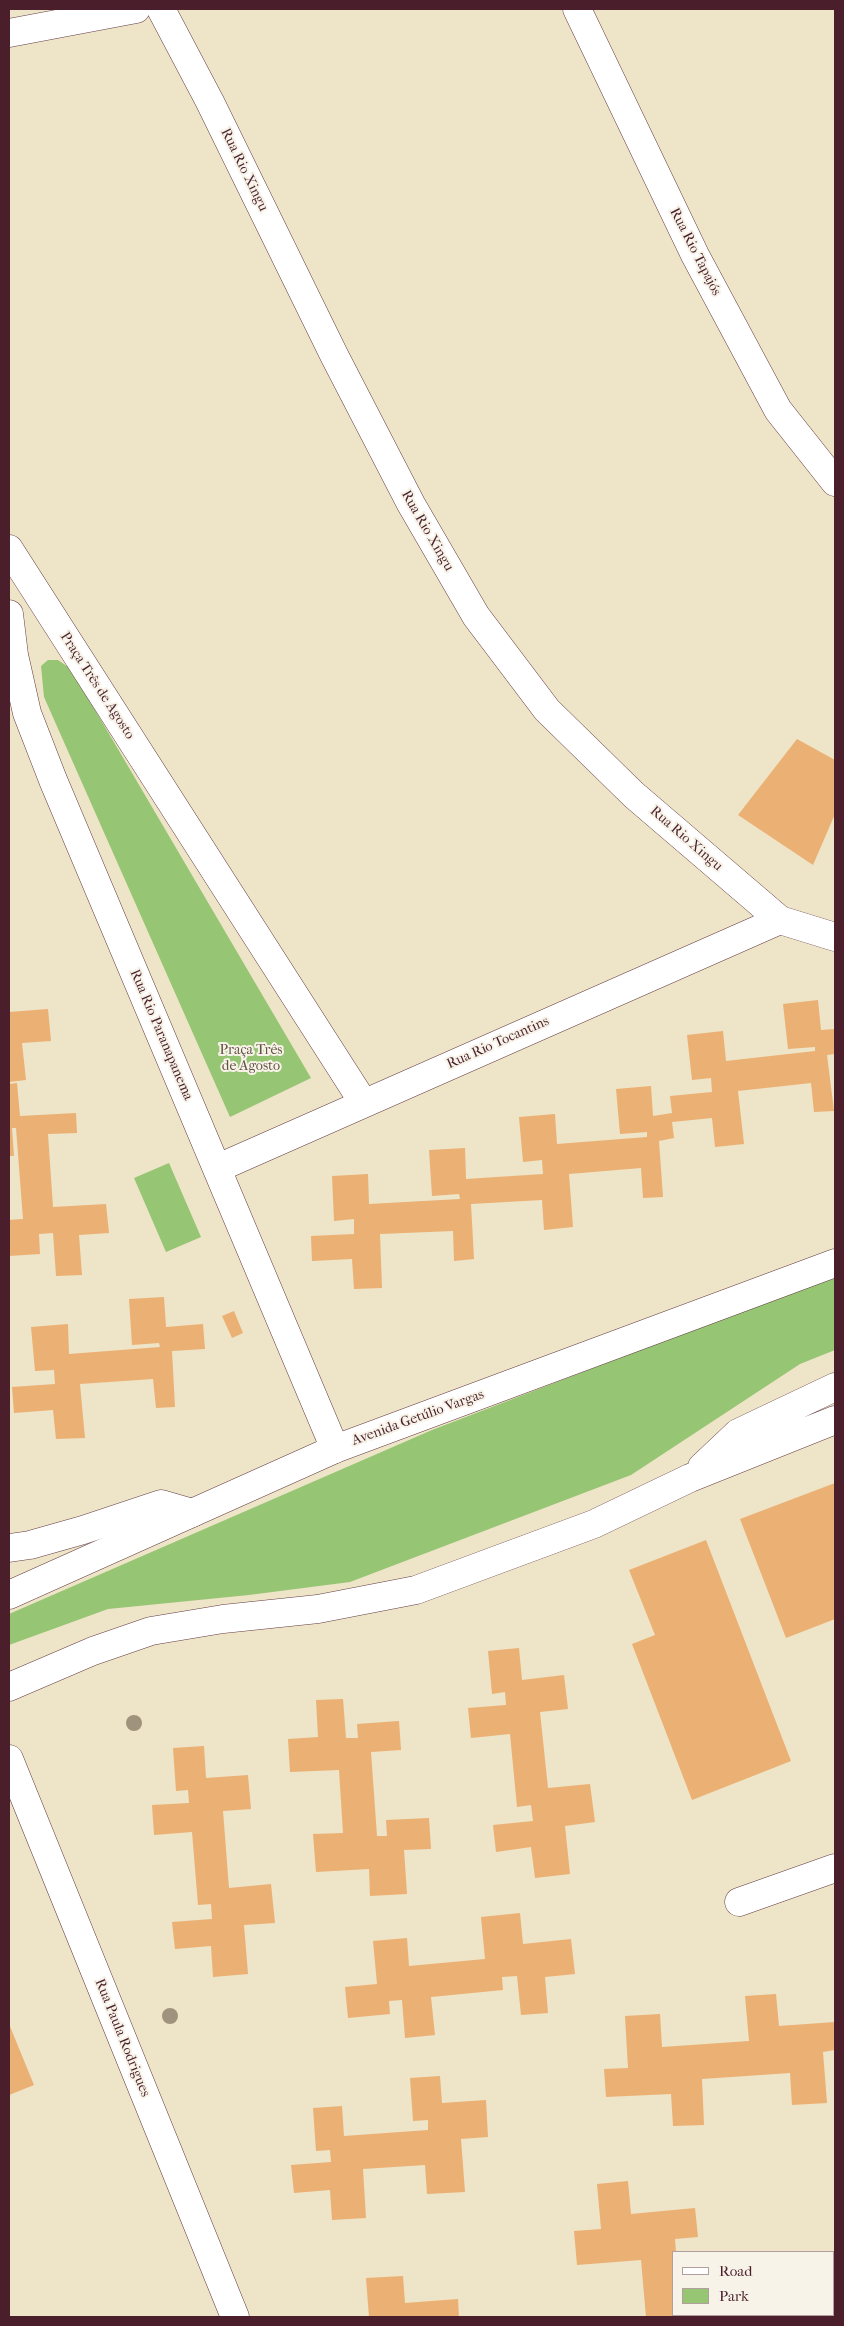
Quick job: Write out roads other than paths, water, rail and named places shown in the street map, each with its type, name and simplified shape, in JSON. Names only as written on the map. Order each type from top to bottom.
[{"type":"main road","points":[[9,32],[136,9]]},
{"type":"main road","name":"Rua Rio Xingu","points":[[160,9],[210,102],[334,355],[411,504],[476,616],[547,710],[634,794],[780,920],[835,937]]},
{"type":"main road","name":"Rua Rio Tapajós","points":[[577,9],[695,255],[778,410],[835,482]]},
{"type":"main road","name":"Praça Três de Agosto","points":[[9,549],[363,1102]]},
{"type":"main road","name":"Rua Rio Paranapanema","points":[[9,614],[14,655],[27,713],[53,780],[335,1449]]},
{"type":"main road","name":"Rua Rio Tocantins","points":[[218,1168],[363,1102],[780,920]]},
{"type":"main road","name":"Avenida Getúlio Vargas","points":[[9,1595],[335,1449],[835,1263]]},
{"type":"main road","points":[[690,1478],[738,1433],[835,1387]]},
{"type":"main road","points":[[9,1687],[93,1651],[151,1631],[223,1619],[318,1610],[416,1590],[594,1524],[690,1478],[835,1420]]},
{"type":"main road","points":[[9,1548],[30,1545],[83,1530],[161,1504],[192,1513]]},
{"type":"main road","name":"Rua Paula Rodrigues","points":[[9,1758],[235,2317]]},
{"type":"main road","points":[[739,1902],[835,1868]]}]
